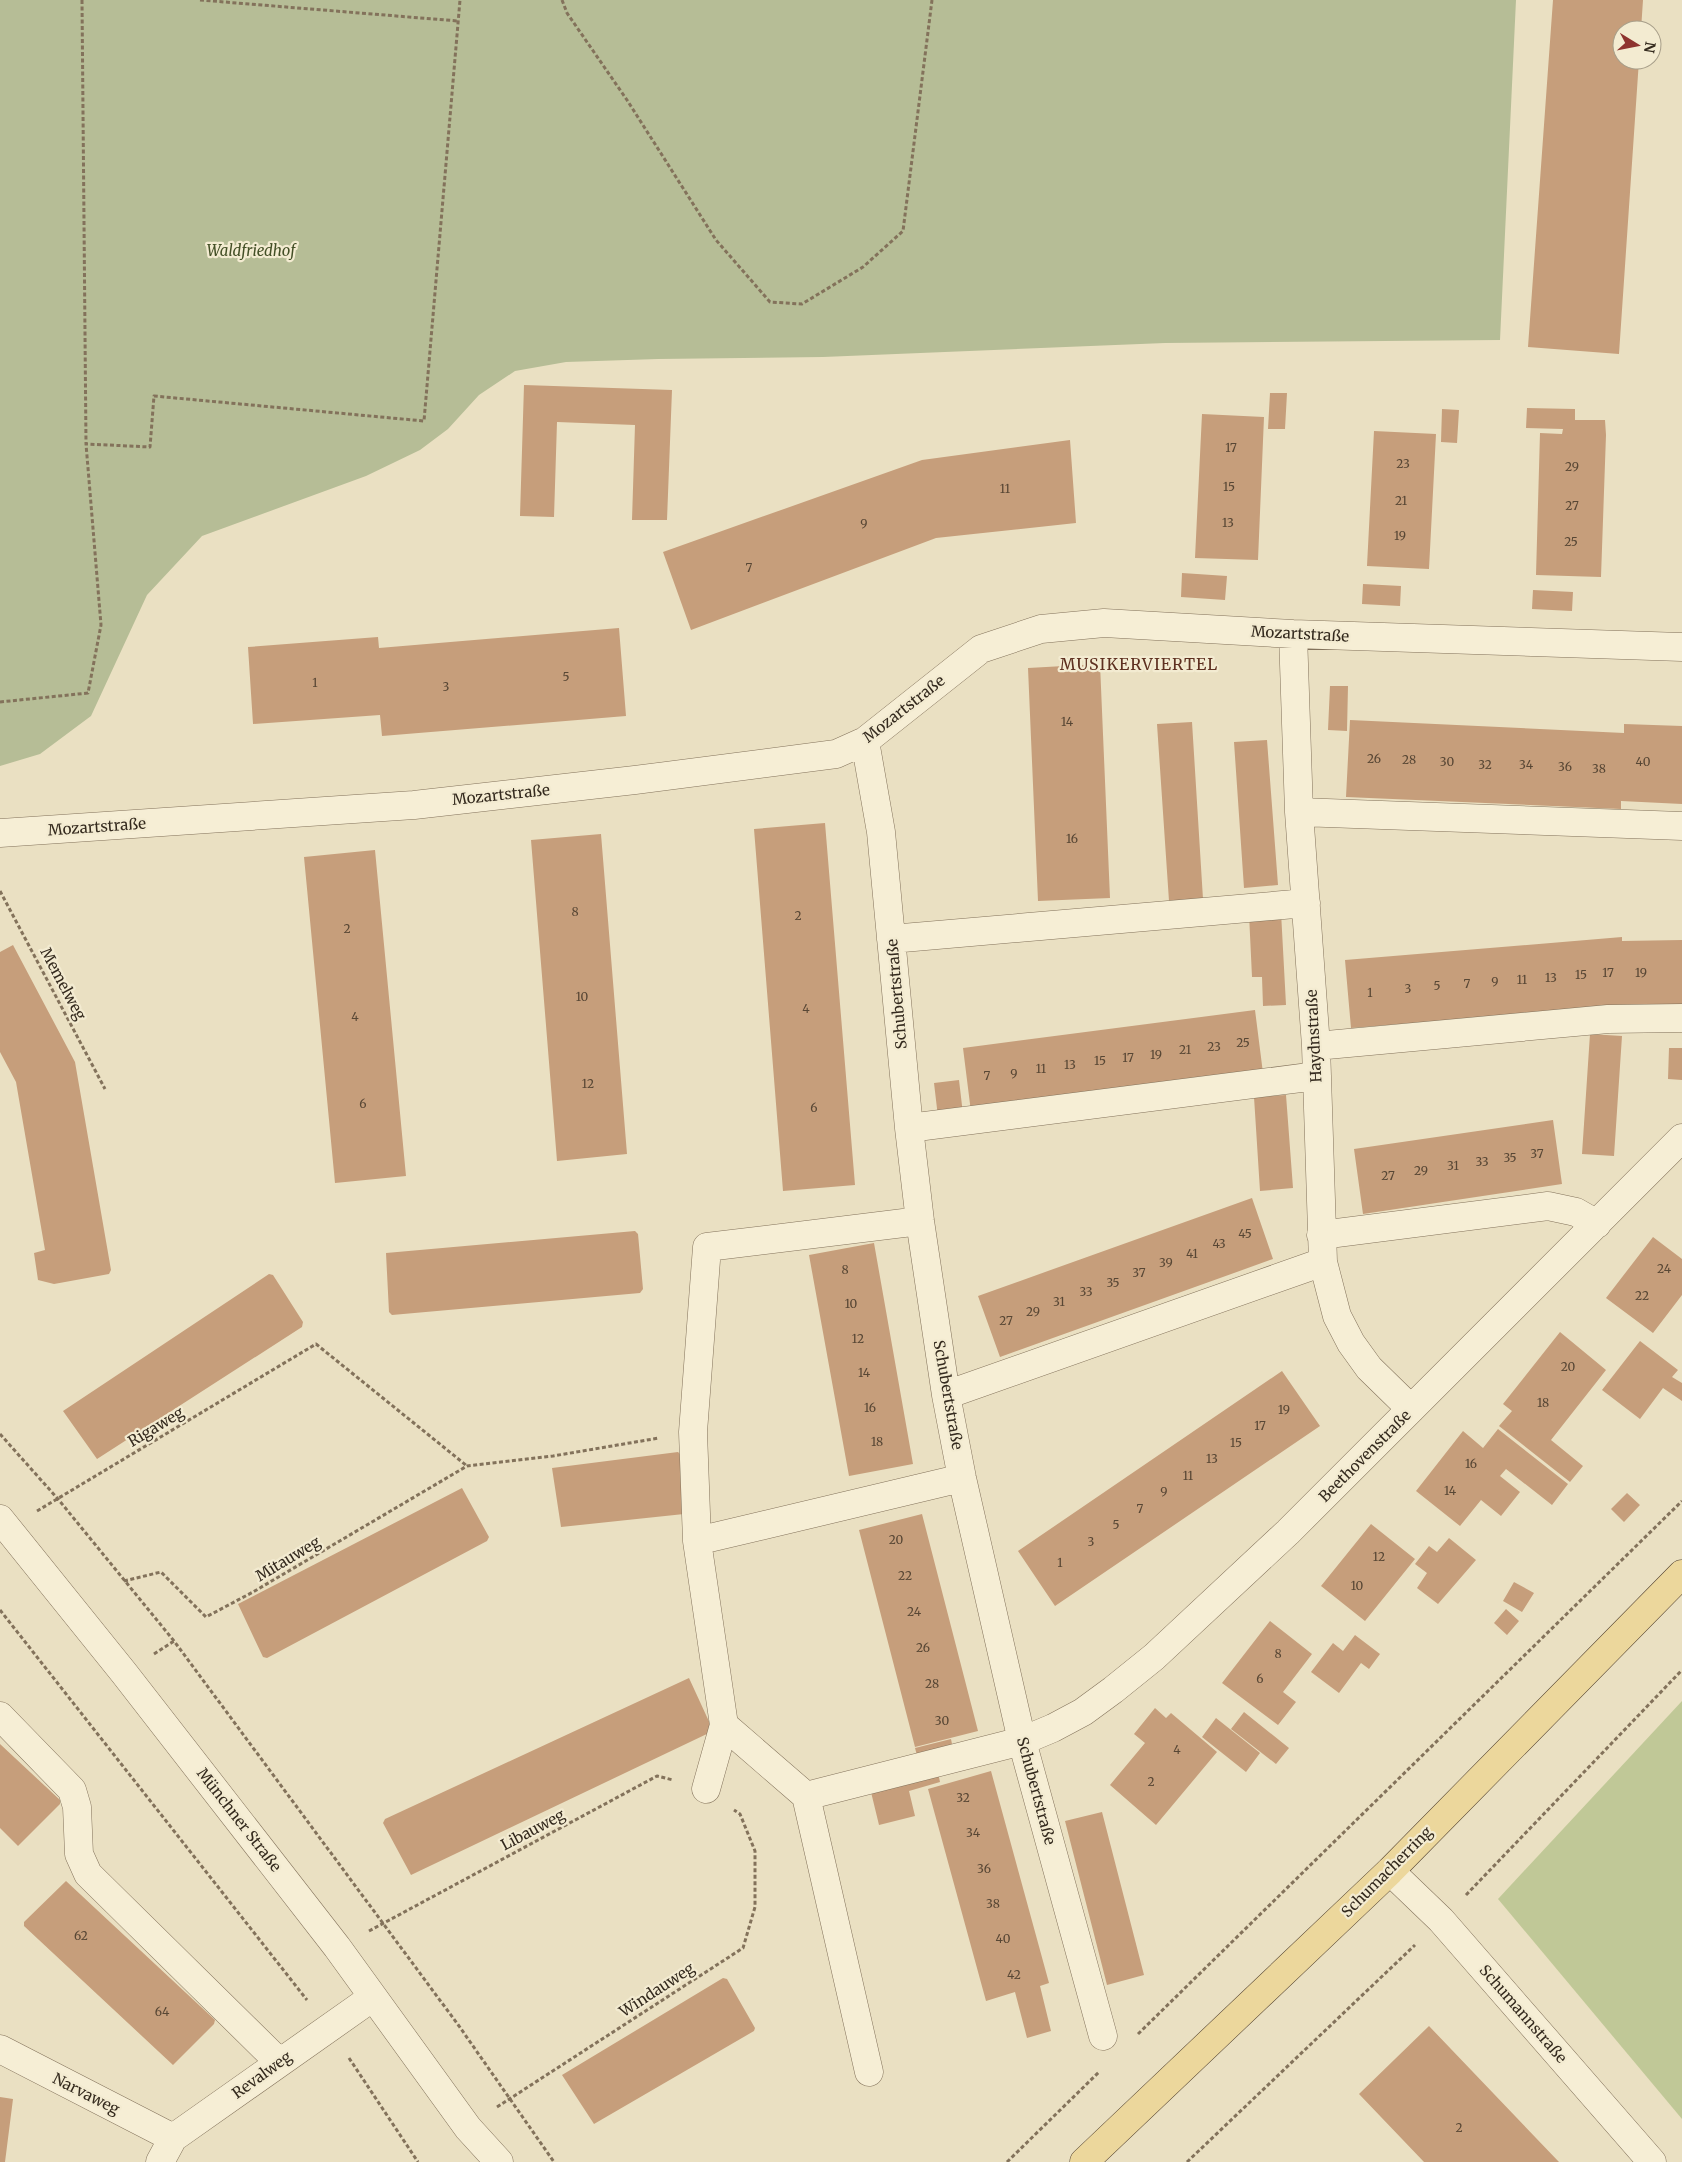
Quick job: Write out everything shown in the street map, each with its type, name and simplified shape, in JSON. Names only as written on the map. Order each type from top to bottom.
[{"type":"main road","name":"Schumacherring","points":[[1084,2162],[1390,1871],[1682,1574]]},
{"type":"street","name":"Mozartstraße","points":[[0,833],[414,805],[635,780],[836,754],[865,742],[982,648],[1040,630],[1104,623],[1293,634],[1682,647]]},
{"type":"street","name":"Haydnstraße","points":[[1293,634],[1299,812],[1316,1046],[1321,1235],[1324,1262],[1338,1316],[1350,1343],[1369,1368],[1411,1409]]},
{"type":"street","name":"Schubertstraße","points":[[865,742],[881,832],[909,1128],[920,1221],[946,1395],[962,1478],[1022,1741],[1103,2036]]},
{"type":"street","points":[[1299,812],[1682,826]]},
{"type":"street","points":[[891,938],[1306,903]]},
{"type":"street","points":[[1316,1046],[1608,1019],[1682,1018]]},
{"type":"street","points":[[909,1128],[1317,1076]]},
{"type":"street","name":"Beethovenstraße","points":[[806,1796],[1022,1741],[1084,1712],[1154,1656],[1288,1532],[1682,1138]]},
{"type":"street","points":[[1321,1235],[1548,1206],[1576,1212],[1597,1224]]},
{"type":"street","points":[[706,1789],[724,1725],[697,1541],[693,1432],[707,1247],[920,1221]]},
{"type":"street","points":[[946,1395],[1324,1262]]},
{"type":"street","points":[[697,1541],[962,1478]]},
{"type":"street","name":"Münchner Straße","points":[[6,1535],[130,1681],[337,1947],[468,2128],[499,2162]]},
{"type":"street","points":[[0,1716],[72,1790],[77,1807],[80,1854],[88,1874],[279,2062]]},
{"type":"street","points":[[724,1725],[806,1796],[869,2072]]},
{"type":"street","name":"Schumannstraße","points":[[1390,1871],[1441,1920],[1652,2162]]},
{"type":"street","name":"Revalweg","points":[[160,2162],[173,2138],[373,1997]]},
{"type":"street","name":"Narvaweg","points":[[0,2049],[173,2138]]},
{"type":"street","name":"Münchner Straße","points":[[468,2128],[484,2162]]},
{"type":"path","points":[[0,702],[88,694],[101,625],[86,444],[82,0]]},
{"type":"path","points":[[200,0],[458,21]]},
{"type":"path","points":[[86,444],[150,446],[154,396],[424,420],[460,0]]},
{"type":"path","points":[[562,0],[567,13],[627,100],[716,240],[770,302],[802,304],[863,267],[902,231],[932,0]]},
{"type":"path","name":"Memelweg","points":[[0,891],[105,1089]]},
{"type":"path","name":"Rigaweg","points":[[6,1535],[58,1499],[316,1344],[467,1466]]},
{"type":"path","name":"Mitauweg","points":[[124,1581],[162,1572],[206,1617],[253,1592],[467,1466],[553,1456],[693,1432]]},
{"type":"path","points":[[0,1434],[58,1499],[174,1641],[384,1923],[554,2162]]},
{"type":"path","points":[[1132,2040],[1682,1501]]},
{"type":"path","points":[[0,1610],[329,2027],[418,2162]]},
{"type":"path","name":"Libauweg","points":[[337,1947],[657,1776],[706,1789],[740,1814]]},
{"type":"path","name":"Windauweg","points":[[468,2128],[509,2098],[743,1948],[755,1907],[755,1851],[740,1814]]},
{"type":"path","points":[[1007,2162],[1104,2067]]},
{"type":"green space","name":"Waldfriedhof","points":[[0,0],[1516,0],[1500,340],[1165,343],[823,357],[566,362],[515,371],[479,395],[448,429],[420,450],[366,476],[202,536],[147,595],[91,716],[40,754],[0,766]]},
{"type":"green space","points":[[1682,1701],[1682,2119],[1498,1899]]},
{"type":"building","points":[[1553,0],[1643,0],[1642,20],[1612,20],[1612,70],[1638,70],[1619,354],[1528,347]]},
{"type":"building","points":[[524,385],[672,390],[667,520],[632,520],[635,425],[557,422],[554,517],[520,516]]},
{"type":"building","points":[[1270,393],[1287,393],[1285,429],[1268,429]]},
{"type":"building","points":[[1527,408],[1575,409],[1575,420],[1605,420],[1601,577],[1536,575],[1540,433],[1562,434],[1563,429],[1526,428]]},
{"type":"building","points":[[1442,409],[1459,410],[1457,443],[1441,442]]},
{"type":"building","points":[[1202,414],[1264,417],[1258,560],[1195,558]]},
{"type":"building","points":[[1374,431],[1436,434],[1429,569],[1367,566]]},
{"type":"building","points":[[1070,440],[1076,523],[936,538],[691,630],[663,552],[922,460]]},
{"type":"building","points":[[1182,573],[1227,576],[1225,600],[1181,597]]},
{"type":"building","points":[[1363,584],[1401,586],[1400,606],[1362,604]]},
{"type":"building","points":[[1533,590],[1573,592],[1572,611],[1532,609]]},
{"type":"building","points":[[619,628],[626,716],[382,736],[380,715],[253,724],[248,647],[378,637],[379,648]]},
{"type":"building","points":[[1100,664],[1110,898],[1038,901],[1028,668]]},
{"type":"building","points":[[1330,686],[1348,686],[1347,731],[1328,730]]},
{"type":"building","points":[[1350,720],[1624,733],[1624,724],[1682,726],[1682,804],[1621,801],[1621,809],[1346,797]]},
{"type":"building","points":[[1192,722],[1203,899],[1169,901],[1157,724]]},
{"type":"building","points":[[1267,740],[1278,885],[1244,888],[1234,742]]},
{"type":"building","points":[[825,823],[855,1185],[783,1191],[754,829]]},
{"type":"building","points":[[601,834],[627,1154],[557,1161],[531,840]]},
{"type":"building","points":[[375,850],[406,1176],[335,1183],[304,857]]},
{"type":"building","points":[[1281,912],[1286,1005],[1263,1006],[1262,977],[1252,977],[1249,914]]},
{"type":"building","points":[[1622,937],[1622,941],[1682,940],[1682,1009],[1623,1006],[1351,1028],[1345,960]]},
{"type":"building","points":[[13,945],[75,1062],[111,1270],[109,1274],[54,1284],[38,1280],[34,1253],[45,1250],[16,1082],[0,1052],[0,952]]},
{"type":"building","points":[[1255,1010],[1263,1073],[971,1112],[963,1048]]},
{"type":"building","points":[[1590,1034],[1622,1036],[1614,1156],[1582,1154]]},
{"type":"building","points":[[1669,1048],[1682,1048],[1682,1080],[1668,1079]]},
{"type":"building","points":[[959,1080],[963,1114],[938,1117],[934,1083]]},
{"type":"building","points":[[1286,1095],[1293,1188],[1260,1191],[1254,1097]]},
{"type":"building","points":[[1553,1120],[1562,1184],[1363,1214],[1354,1149]]},
{"type":"building","points":[[1252,1198],[1273,1259],[1000,1357],[978,1296]]},
{"type":"building","points":[[635,1231],[638,1234],[643,1289],[640,1293],[392,1315],[389,1312],[386,1253]]},
{"type":"building","points":[[1653,1237],[1682,1259],[1682,1295],[1653,1333],[1606,1298]]},
{"type":"building","points":[[874,1243],[913,1464],[849,1476],[809,1255]]},
{"type":"building","points":[[269,1274],[273,1275],[303,1322],[302,1327],[97,1459],[63,1411]]},
{"type":"building","points":[[1560,1332],[1606,1370],[1551,1440],[1583,1466],[1570,1482],[1499,1426],[1512,1411],[1503,1404]]},
{"type":"building","points":[[1640,1341],[1678,1370],[1672,1377],[1682,1383],[1682,1401],[1663,1388],[1640,1419],[1602,1390]]},
{"type":"building","points":[[1282,1371],[1320,1426],[1055,1606],[1018,1551]]},
{"type":"building","points":[[1498,1429],[1568,1484],[1552,1505],[1506,1469],[1500,1476],[1520,1492],[1501,1516],[1481,1500],[1460,1526],[1416,1491],[1463,1431],[1483,1448]]},
{"type":"building","points":[[678,1452],[681,1455],[684,1514],[561,1527],[552,1468]]},
{"type":"building","points":[[462,1488],[489,1537],[487,1541],[267,1658],[263,1657],[238,1604]]},
{"type":"building","points":[[1627,1493],[1640,1505],[1624,1522],[1611,1509]]},
{"type":"building","points":[[922,1514],[978,1731],[915,1747],[859,1530]]},
{"type":"building","points":[[1371,1524],[1415,1559],[1365,1621],[1321,1586]]},
{"type":"building","points":[[1449,1538],[1476,1560],[1438,1604],[1417,1588],[1427,1573],[1415,1564],[1429,1546],[1437,1552]]},
{"type":"building","points":[[1514,1582],[1534,1593],[1522,1612],[1503,1601]]},
{"type":"building","points":[[1506,1609],[1519,1621],[1507,1635],[1494,1623]]},
{"type":"building","points":[[1270,1621],[1312,1654],[1283,1692],[1296,1702],[1278,1725],[1222,1683]]},
{"type":"building","points":[[1355,1635],[1380,1654],[1369,1669],[1361,1663],[1339,1693],[1311,1672],[1333,1643],[1343,1651]]},
{"type":"building","points":[[689,1678],[712,1728],[711,1732],[411,1875],[383,1823],[385,1819]]},
{"type":"building","points":[[1155,1708],[1166,1718],[1171,1713],[1217,1752],[1156,1825],[1110,1785],[1145,1743],[1134,1734]]},
{"type":"building","points":[[1244,1712],[1289,1748],[1276,1764],[1231,1729]]},
{"type":"building","points":[[1216,1718],[1260,1753],[1246,1772],[1202,1737]]},
{"type":"building","points":[[951,1739],[954,1754],[919,1763],[915,1748]]},
{"type":"building","points":[[0,1744],[60,1800],[60,1804],[18,1846],[0,1828]]},
{"type":"building","points":[[937,1768],[940,1782],[909,1791],[915,1816],[879,1825],[871,1792]]},
{"type":"building","points":[[991,1771],[1049,1983],[1040,1986],[1051,2031],[1027,2038],[1015,1992],[986,2001],[928,1789]]},
{"type":"building","points":[[1102,1812],[1144,1975],[1107,1985],[1065,1821]]},
{"type":"building","points":[[66,1881],[215,2020],[214,2024],[173,2065],[24,1926],[24,1922]]},
{"type":"building","points":[[723,1978],[727,1979],[755,2028],[754,2031],[594,2124],[562,2075]]},
{"type":"building","points":[[1429,2026],[1559,2162],[1424,2162],[1359,2094]]},
{"type":"building","points":[[0,2097],[13,2099],[5,2162],[0,2162]]},
{"type":"district","name":"MUSIKERVIERTEL","points":[[1139,664]]}]
